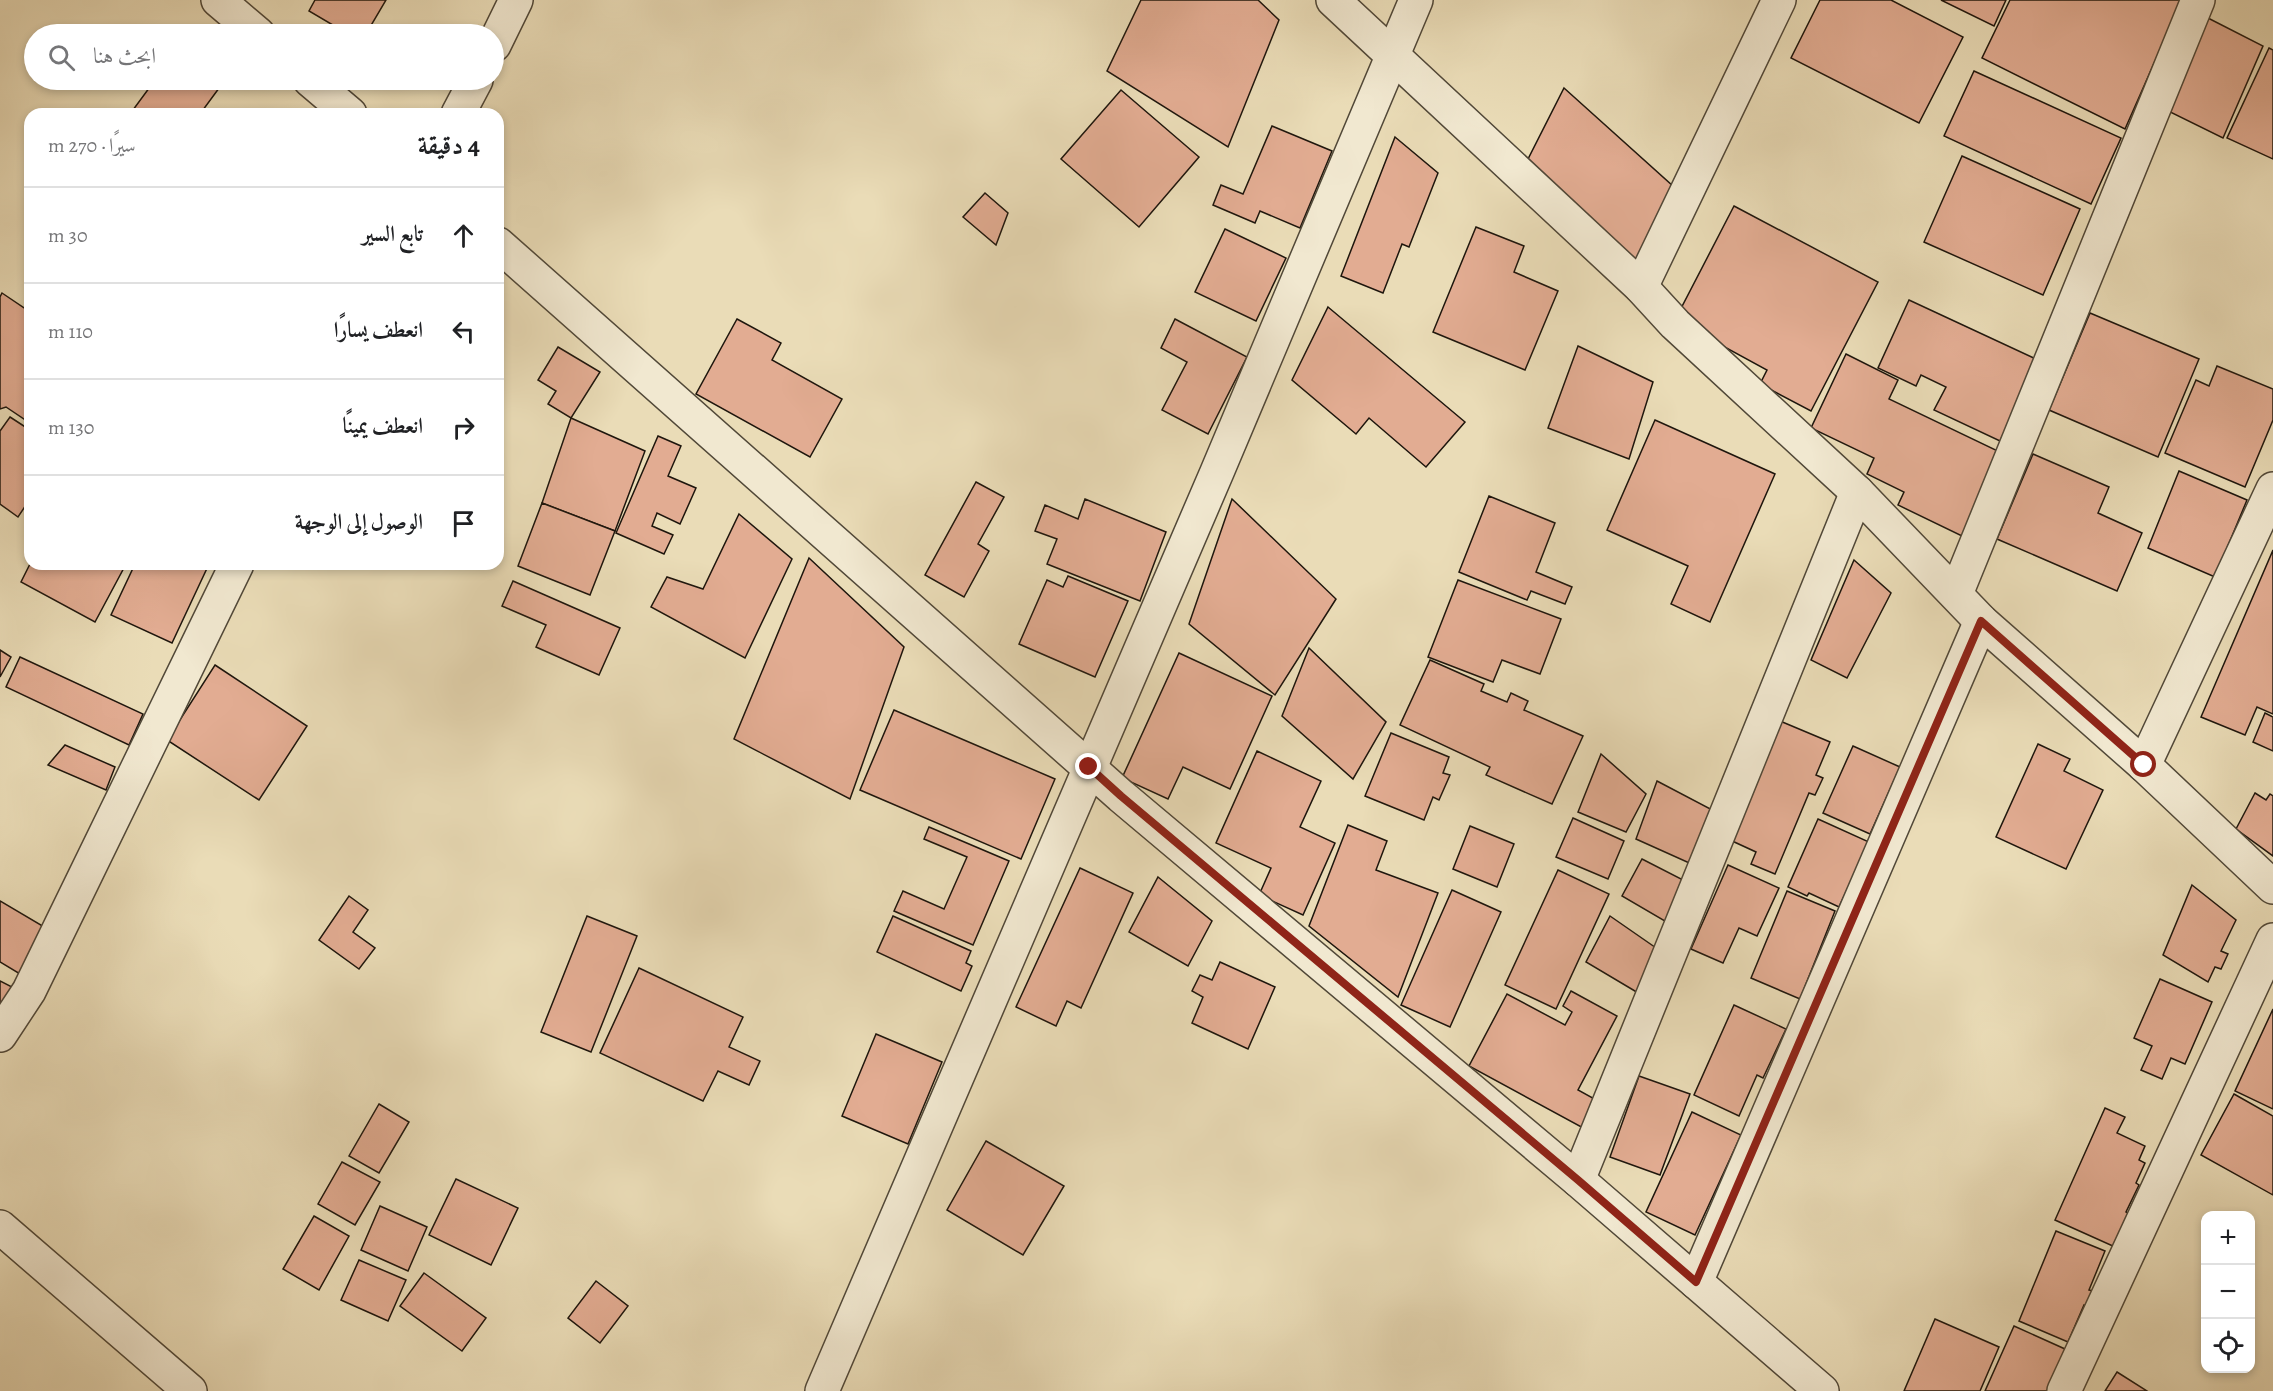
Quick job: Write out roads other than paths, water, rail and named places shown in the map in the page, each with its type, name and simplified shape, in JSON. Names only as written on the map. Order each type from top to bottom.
[{"type":"street","points":[[218,0],[246,24]]},
{"type":"street","points":[[504,25],[516,0]]},
{"type":"street","points":[[1333,0],[1641,287],[1675,324],[1857,492],[1981,621],[2144,765],[2273,887]]},
{"type":"street","points":[[822,1391],[1416,0]]},
{"type":"street","points":[[1641,287],[1779,0]]},
{"type":"street","points":[[1956,594],[2198,0]]},
{"type":"street","points":[[322,90],[343,108]]},
{"type":"street","points":[[461,108],[471,90]]},
{"type":"street","points":[[504,249],[1121,796],[1578,1180],[1822,1391]]},
{"type":"street","points":[[2144,765],[2273,489]]},
{"type":"street","points":[[1578,1180],[1857,492]]},
{"type":"street","points":[[0,1035],[29,991],[234,570]]},
{"type":"street","points":[[1696,1282],[1981,621]]},
{"type":"street","points":[[2064,1391],[2273,940]]},
{"type":"street","points":[[0,1227],[190,1391]]}]
